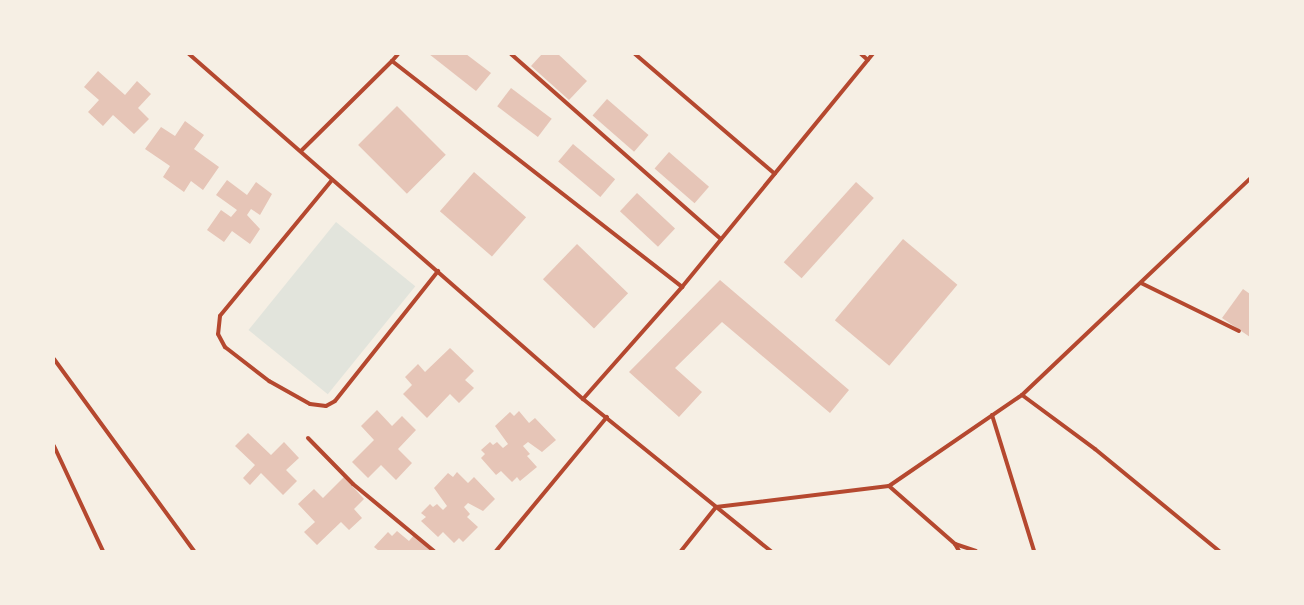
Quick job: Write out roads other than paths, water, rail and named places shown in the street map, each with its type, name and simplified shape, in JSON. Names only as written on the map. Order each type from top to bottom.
[{"type":"lane","points":[[189,54],[583,400],[607,416],[772,551]]},
{"type":"lane","points":[[301,151],[398,54]]},
{"type":"lane","points":[[511,54],[721,239]]},
{"type":"lane","points":[[635,54],[775,174]]},
{"type":"lane","points":[[861,54],[868,60]]},
{"type":"lane","points":[[583,400],[682,287],[873,54]]},
{"type":"lane","points":[[392,61],[682,287]]},
{"type":"lane","points":[[332,180],[220,316],[218,334],[225,346],[269,381],[310,404],[326,406],[335,402],[438,271]]},
{"type":"lane","points":[[681,551],[716,507],[889,486],[1022,395],[1250,180]]},
{"type":"lane","points":[[1141,283],[1238,331]]},
{"type":"lane","points":[[54,359],[194,551]]},
{"type":"lane","points":[[1022,395],[1095,449],[1219,551]]},
{"type":"lane","points":[[992,415],[1034,551]]},
{"type":"lane","points":[[496,551],[607,416]]},
{"type":"lane","points":[[308,438],[353,484],[434,551]]},
{"type":"lane","points":[[54,446],[103,551]]},
{"type":"lane","points":[[889,486],[955,544],[959,551]]},
{"type":"lane","points":[[955,544],[976,551]]}]
